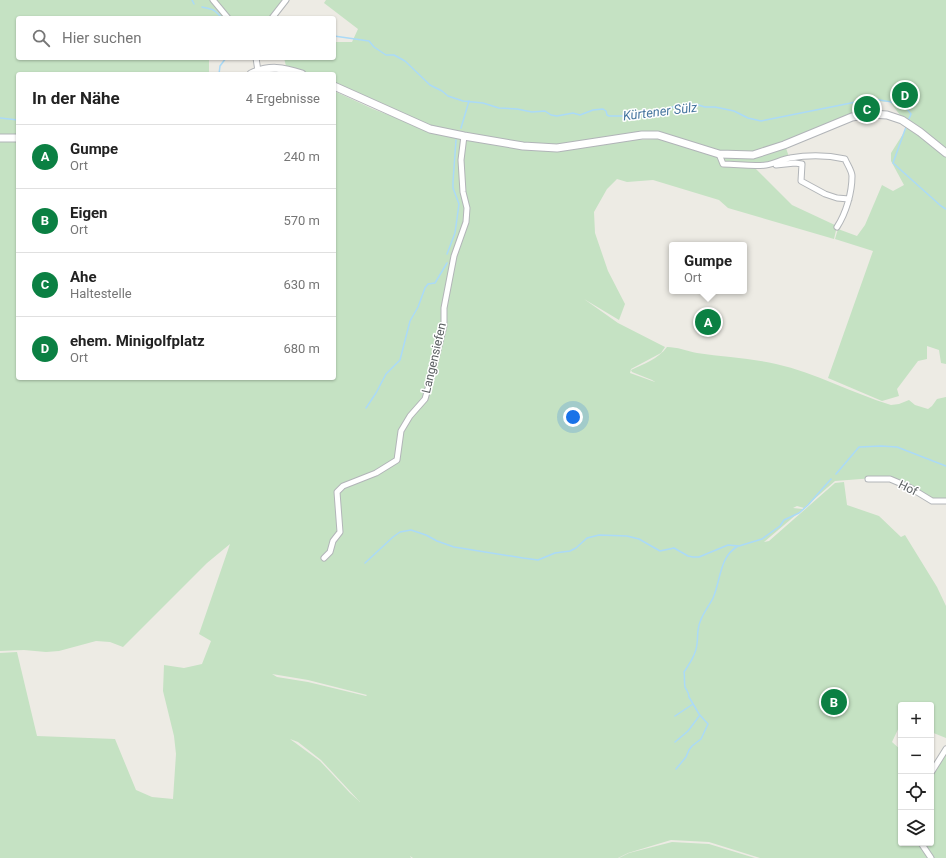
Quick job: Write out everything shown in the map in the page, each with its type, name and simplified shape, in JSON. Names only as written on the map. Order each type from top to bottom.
[{"type":"main road","points":[[258,72],[270,68],[288,69],[296,72]]},
{"type":"main road","points":[[336,87],[430,129],[523,146],[557,148],[642,135],[658,135],[719,154],[753,155],[784,145],[845,119],[861,115],[879,114],[902,120],[912,126],[946,153]]},
{"type":"main road","points":[[0,138],[16,138]]},
{"type":"street","points":[[213,0],[226,16]]},
{"type":"street","points":[[274,16],[286,0]]},
{"type":"street","points":[[255,72],[256,60]]},
{"type":"street","name":"Langensiefen","points":[[324,558],[330,552],[333,541],[340,532],[337,492],[348,484],[372,475],[397,460],[401,431],[410,416],[425,399],[444,326],[444,308],[454,256],[466,222],[461,160],[464,136]]},
{"type":"street","points":[[719,154],[723,164],[802,164],[802,181],[825,194],[837,198],[849,199]]},
{"type":"street","points":[[767,165],[789,158],[836,157],[845,159],[852,175],[849,199],[843,218],[837,227]]},
{"type":"street","name":"Hof","points":[[868,479],[890,479],[909,487],[932,500],[946,501]]},
{"type":"street","points":[[934,768],[946,749]]},
{"type":"street","points":[[923,846],[931,858]]},
{"type":"green space","points":[[0,0],[212,0],[224,16],[16,16],[16,60],[209,60],[209,72],[16,72],[16,137],[0,137]]},
{"type":"green space","points":[[215,0],[282,0],[270,16],[227,16]]},
{"type":"green space","points":[[326,0],[946,0],[946,150],[903,119],[890,102],[864,100],[864,109],[783,143],[752,154],[720,153],[658,134],[557,147],[522,145],[431,127],[336,84],[336,72],[305,72],[286,66],[284,60],[336,60],[336,42],[352,42],[358,29],[324,3]]},
{"type":"green space","points":[[336,92],[373,109],[430,131],[463,137],[459,160],[467,223],[462,160],[464,138],[498,145],[557,152],[631,140],[657,139],[719,155],[722,164],[753,166],[792,205],[837,226],[834,239],[728,208],[719,200],[653,180],[627,182],[617,179],[607,189],[594,212],[595,233],[608,271],[625,304],[619,320],[584,299],[618,323],[665,347],[661,352],[667,347],[671,347],[697,353],[776,364],[820,378],[891,405],[909,400],[915,405],[928,409],[937,399],[946,397],[946,500],[932,499],[909,486],[874,478],[835,481],[804,508],[797,506],[793,508],[803,509],[764,542],[769,541],[835,483],[844,482],[847,505],[879,516],[901,537],[905,535],[937,587],[946,606],[946,738],[934,733],[934,702],[898,702],[898,729],[892,742],[898,747],[898,846],[923,846],[930,858],[760,858],[709,842],[671,840],[628,853],[618,858],[413,858],[410,856],[411,858],[0,858],[0,653],[17,652],[37,736],[115,739],[136,790],[152,797],[173,799],[176,754],[174,736],[163,691],[164,665],[184,668],[202,664],[211,641],[199,634],[230,544],[207,563],[123,647],[110,642],[96,641],[59,651],[0,651],[0,138],[16,138],[16,380],[336,380]],"holes":[[[660,353],[655,358],[631,370],[632,372],[655,382],[630,373],[631,369]],[[272,674],[308,680],[367,695],[308,682],[277,677]],[[290,739],[298,742],[321,760],[360,802],[320,761]]]},
{"type":"green space","points":[[908,126],[946,156],[946,364],[941,363],[939,350],[927,346],[927,359],[918,361],[897,389],[899,396],[882,401],[828,378],[873,251],[835,239],[838,229],[857,236],[865,225],[882,185],[893,191],[904,185],[891,161],[891,153]]},
{"type":"green space","points":[[785,145],[789,157],[767,164],[724,163],[721,158]]},
{"type":"green space","points":[[946,751],[946,858],[932,858],[924,846],[934,846],[934,771]]},
{"type":"green space","points":[[672,842],[709,844],[755,858],[619,858],[629,853]]},
{"type":"waterway","points":[[192,0],[194,4]]},
{"type":"waterway","points":[[202,7],[209,8],[220,16]]},
{"type":"waterway","name":"Kürtener Sülz","points":[[336,36],[369,41],[374,47],[386,55],[394,55],[405,61],[430,85],[448,96],[463,101],[483,103],[499,108],[532,112],[545,111],[551,115],[557,116],[573,113],[580,115],[593,110],[603,109],[609,116],[628,116],[643,111],[656,112],[676,106],[695,104],[734,111],[748,118],[761,121],[866,100]]},
{"type":"waterway","name":"Kürtener Sülz","points":[[219,72],[220,66],[224,60]]},
{"type":"waterway","name":"Kürtener Sülz","points":[[873,99],[888,101],[904,107],[911,114],[908,121]]},
{"type":"waterway","points":[[461,128],[469,101]]},
{"type":"waterway","name":"Kürtener Sülz","points":[[0,118],[16,120]]},
{"type":"waterway","name":"Kürtener Sülz","points":[[906,127],[893,163],[946,209]]},
{"type":"waterway","points":[[447,254],[455,233],[459,204],[453,188],[456,140]]},
{"type":"waterway","points":[[366,408],[386,374],[400,360],[410,321],[418,307],[425,288],[428,284],[435,283],[447,263]]},
{"type":"waterway","points":[[836,474],[859,447],[897,447],[946,466]]},
{"type":"waterway","points":[[365,563],[393,537],[400,532],[411,530],[454,547],[538,560],[555,553],[570,551],[576,548],[587,538],[599,535],[627,536],[639,539],[660,551],[674,548],[688,556],[699,557],[728,545],[739,546],[762,539],[780,526],[784,520],[799,513],[831,479]]},
{"type":"waterway","points":[[676,769],[686,757],[692,746],[701,739],[708,724],[699,714],[689,697],[685,687],[684,672],[695,651],[699,625],[716,591],[721,569],[727,556],[738,546]]},
{"type":"waterway","points":[[675,716],[693,704]]},
{"type":"waterway","points":[[675,742],[688,731],[700,715]]},
{"type":"place","name":"ehem. Minigolfplatz","points":[[905,95]]},
{"type":"place","name":"Ahe","points":[[867,109]]},
{"type":"place","name":"Gumpe","points":[[708,322]]},
{"type":"place","name":"Eigen","points":[[834,702]]}]
